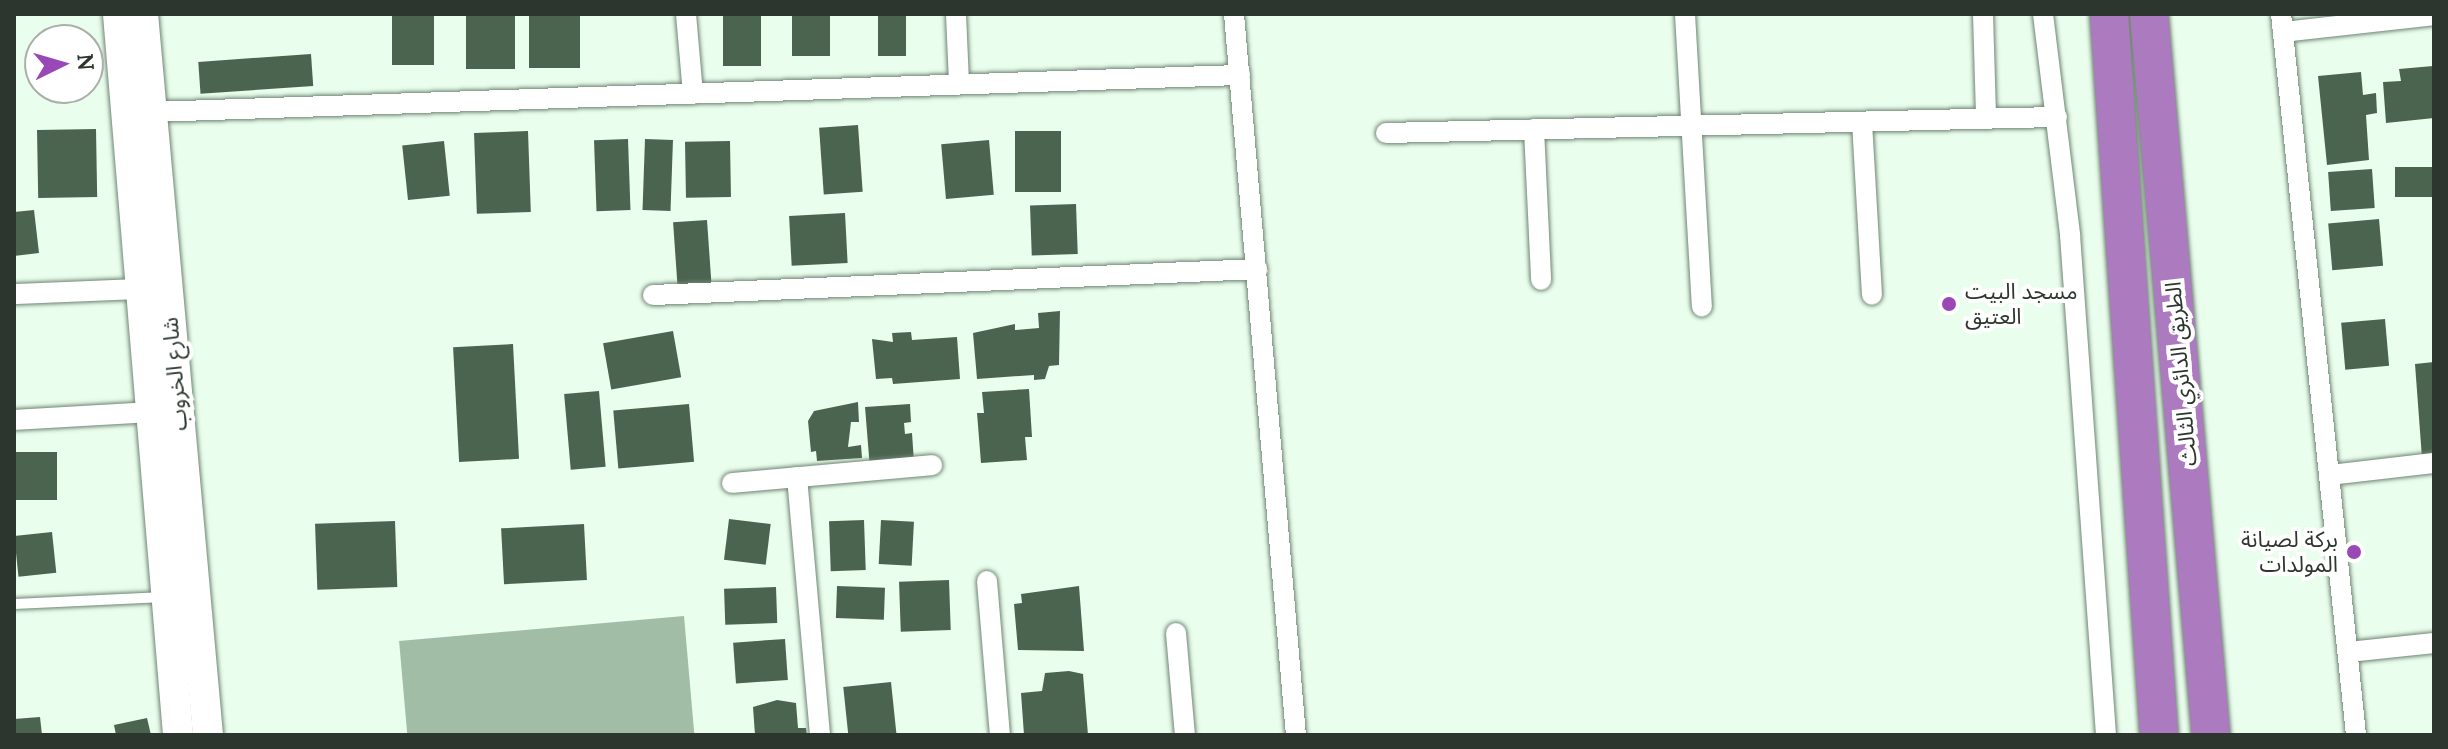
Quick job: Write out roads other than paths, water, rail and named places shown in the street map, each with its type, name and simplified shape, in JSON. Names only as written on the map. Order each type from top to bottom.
[{"type":"highway","name":"الطريق الدائري الثالث","points":[[2109,14],[2159,735]]},
{"type":"highway","name":"الطريق الدائري الثالث","points":[[2149,14],[2211,735]]},
{"type":"main road","name":"شارع الخروب","points":[[118,14],[178,735]]},
{"type":"main road","name":"شارع الخروب","points":[[143,14],[208,735]]},
{"type":"street","points":[[686,14],[693,94]]},
{"type":"street","points":[[956,14],[959,84]]},
{"type":"street","points":[[1234,14],[1296,735]]},
{"type":"street","points":[[1685,14],[1702,307]]},
{"type":"street","points":[[1983,14],[1986,118]]},
{"type":"street","points":[[2043,14],[2057,117],[2106,735]]},
{"type":"street","points":[[2356,735],[2282,23],[2434,15]]},
{"type":"street","points":[[152,112],[1240,75]]},
{"type":"street","points":[[1386,133],[2057,117]]},
{"type":"street","points":[[1862,122],[1872,295]]},
{"type":"street","points":[[1534,129],[1541,280]]},
{"type":"street","points":[[653,295],[1257,269]]},
{"type":"street","points":[[14,294],[141,289]]},
{"type":"street","points":[[14,420],[151,412]]},
{"type":"street","points":[[2330,475],[2434,463]]},
{"type":"street","points":[[732,483],[932,465]]},
{"type":"street","points":[[797,477],[820,735]]},
{"type":"street","points":[[987,581],[1000,735]]},
{"type":"street","points":[[1176,633],[1185,735]]},
{"type":"street","points":[[2349,652],[2434,643]]},
{"type":"lane","points":[[14,604],[167,597]]},
{"type":"place","name":"مسجد البيت العتيق","points":[[1949,304]]},
{"type":"place","name":"بركة لصيانة المولدات","points":[[2354,552]]}]
